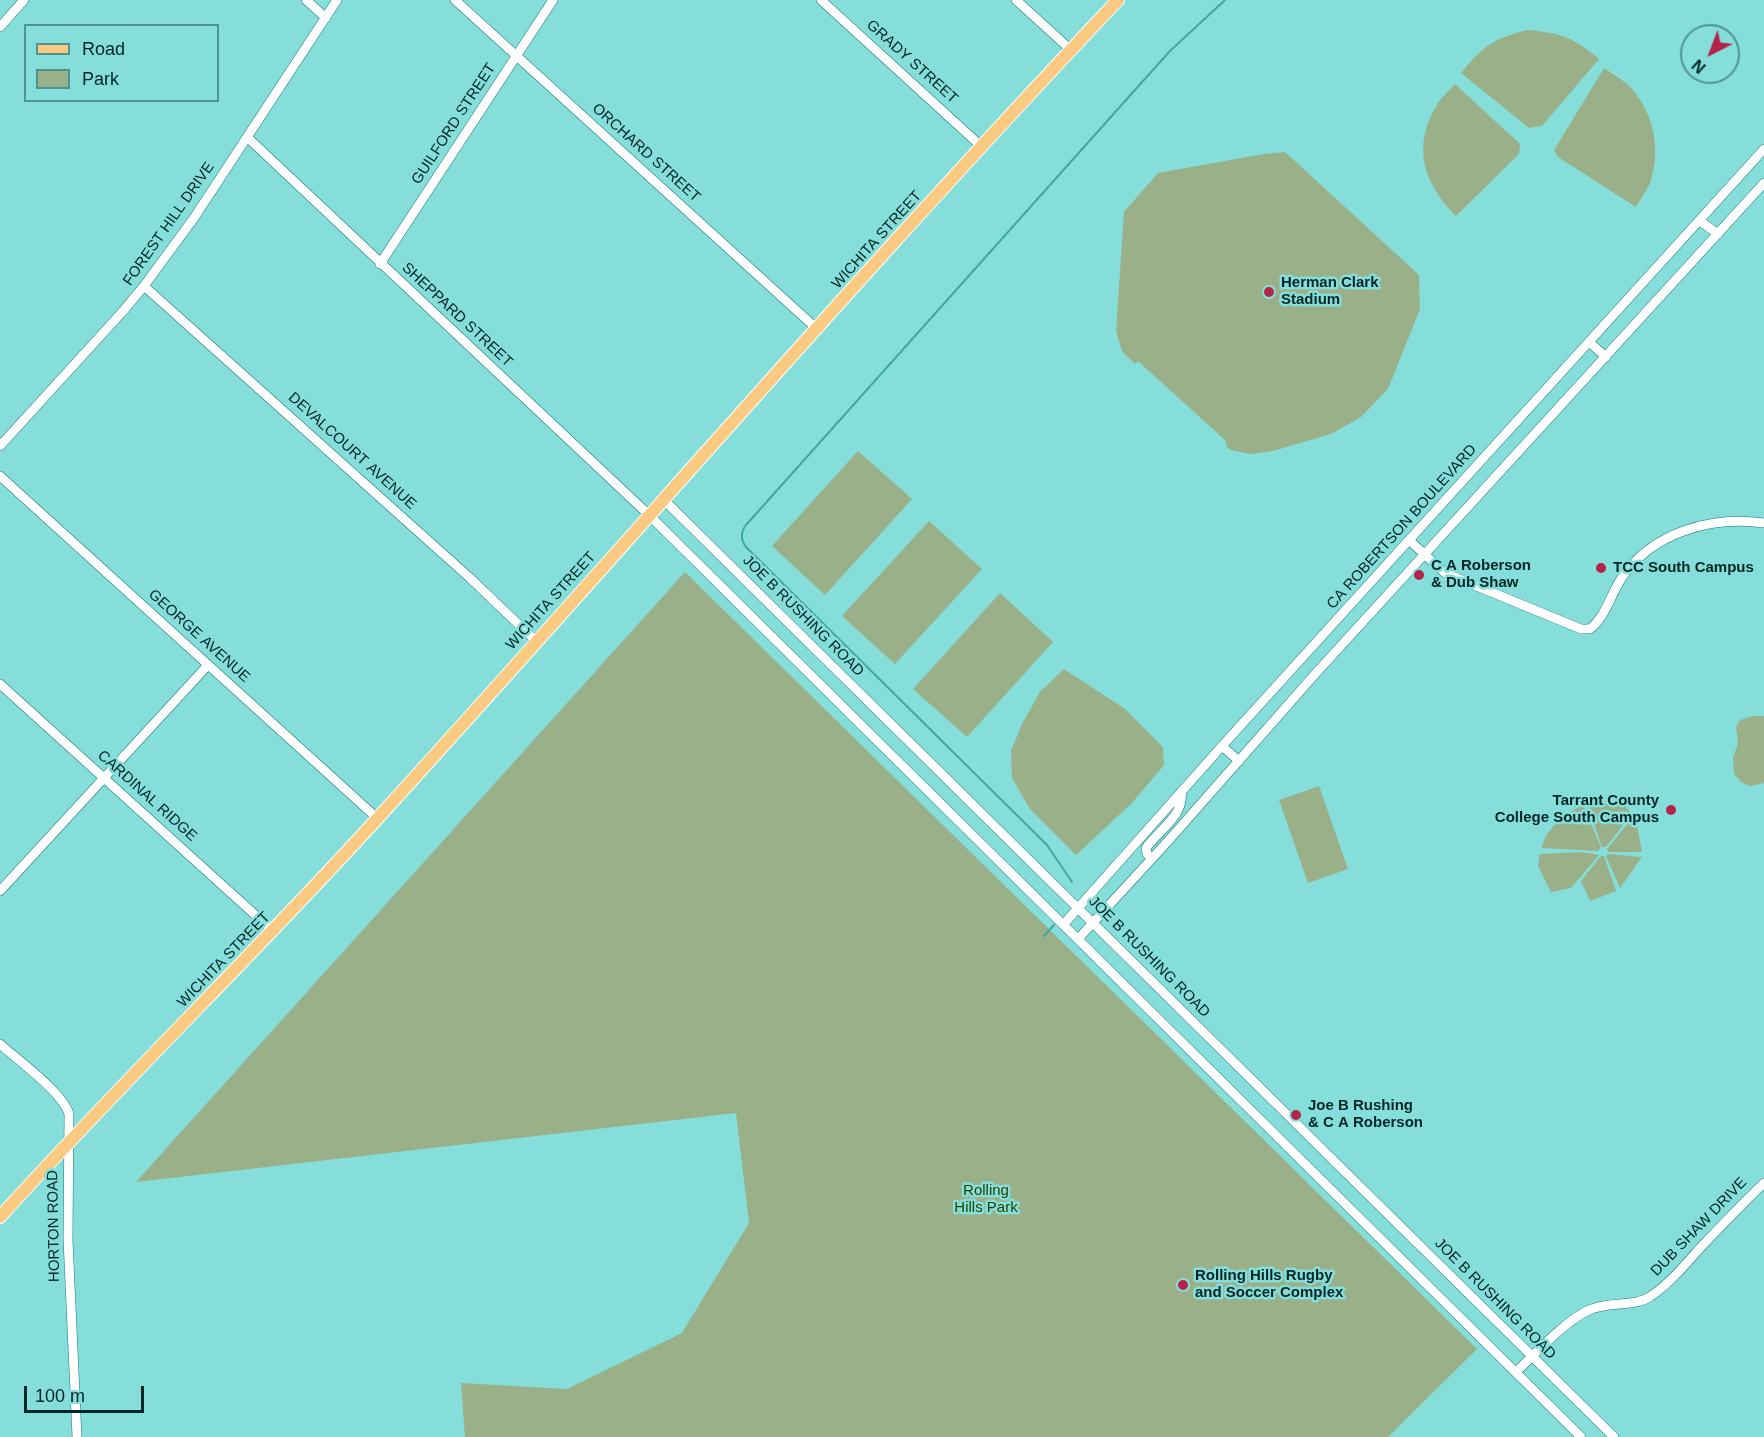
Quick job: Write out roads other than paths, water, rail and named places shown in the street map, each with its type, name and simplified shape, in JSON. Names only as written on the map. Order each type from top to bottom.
[{"type":"main road","name":"WICHITA STREET","points":[[0,1217],[69,1140],[273,931],[377,818],[663,499],[1118,0]]},
{"type":"street","points":[[0,27],[24,0]]},
{"type":"street","points":[[306,0],[326,18]]},
{"type":"street","name":"FOREST HILL DRIVE","points":[[0,446],[144,286],[194,218],[337,0]]},
{"type":"street","name":"ORCHARD STREET","points":[[455,0],[817,329]]},
{"type":"street","name":"GUILFORD STREET","points":[[380,264],[553,0]]},
{"type":"street","name":"GRADY STREET","points":[[821,0],[982,147]]},
{"type":"street","points":[[1016,0],[1071,50]]},
{"type":"street","name":"SHEPPARD STREET","points":[[247,137],[649,515]]},
{"type":"street","name":"CA ROBERTSON BOULEVARD","points":[[1063,925],[1222,746],[1764,150]]},
{"type":"street","points":[[1078,939],[1316,673],[1764,183]]},
{"type":"street","points":[[1700,220],[1718,234]]},
{"type":"street","name":"DEVALCOURT AVENUE","points":[[144,286],[470,578],[536,641]]},
{"type":"street","points":[[1589,342],[1606,357]]},
{"type":"street","name":"GEORGE AVENUE","points":[[0,476],[377,818]]},
{"type":"street","name":"JOE B RUSHING ROAD","points":[[663,499],[1614,1437]]},
{"type":"street","points":[[649,515],[1581,1437]]},
{"type":"street","points":[[1410,541],[1445,573],[1581,629],[1590,629],[1600,622],[1620,580],[1632,565],[1654,546],[1684,530],[1702,525],[1722,522],[1764,523]]},
{"type":"street","points":[[1301,661],[1316,673]]},
{"type":"street","points":[[0,891],[208,665]]},
{"type":"street","name":"CARDINAL RIDGE","points":[[0,684],[273,931]]},
{"type":"street","points":[[1222,746],[1239,761]]},
{"type":"street","points":[[1152,858],[1147,854],[1146,848],[1180,810],[1181,792]]},
{"type":"street","name":"HORTON ROAD","points":[[0,1044],[52,1090],[67,1107],[68,1240],[76,1437]]},
{"type":"street","points":[[1262,1119],[1277,1105]]},
{"type":"street","name":"DUB SHAW DRIVE","points":[[1516,1372],[1572,1321],[1587,1311],[1607,1304],[1633,1303],[1648,1298],[1668,1283],[1736,1209],[1764,1183]]},
{"type":"street","points":[[1377,1233],[1392,1218]]},
{"type":"waterway","points":[[1072,882],[1047,845],[747,548],[743,543],[742,534],[746,525],[1170,51],[1225,0]]},
{"type":"waterway","points":[[1044,936],[1054,925]]},
{"type":"place","name":"Herman Clark Stadium","points":[[1269,292]]},
{"type":"place","name":"TCC South Campus","points":[[1601,568]]},
{"type":"place","name":"C A Roberson & Dub Shaw","points":[[1419,575]]},
{"type":"place","name":"Tarrant County College South Campus","points":[[1671,810]]},
{"type":"place","name":"Joe B Rushing & C A Roberson","points":[[1296,1115]]},
{"type":"place","name":"Rolling Hills Rugby and Soccer Complex","points":[[1183,1285]]},
{"type":"park label","name":"Rolling Hills Park","points":[[986,1200]]}]
